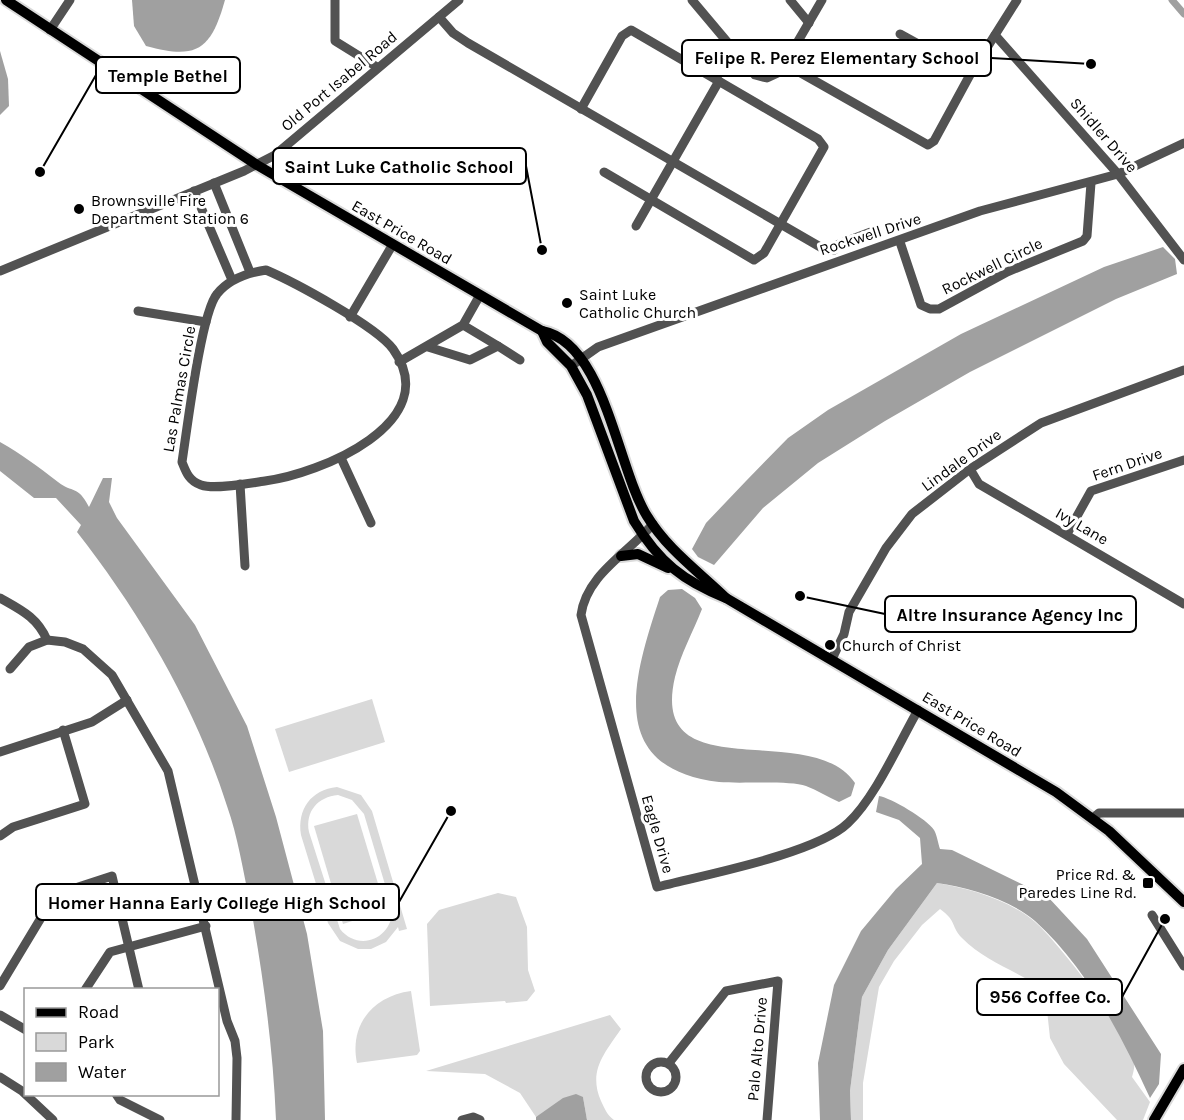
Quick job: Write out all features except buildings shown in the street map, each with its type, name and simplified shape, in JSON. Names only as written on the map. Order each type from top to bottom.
[{"type":"main road","name":"East Price Road","points":[[6,0],[256,165],[542,331],[555,333],[582,360],[602,398],[632,485],[653,524],[678,555],[726,598]]},
{"type":"main road","name":"East Price Road","points":[[542,331],[548,342],[571,366],[592,407],[627,506],[643,536],[675,572],[698,587],[726,598],[1051,789],[1093,818],[1184,902]]},
{"type":"main road","points":[[621,556],[642,555],[675,572]]},
{"type":"main road","points":[[1154,1120],[1184,1069]]},
{"type":"street","points":[[50,30],[70,0]]},
{"type":"street","points":[[335,0],[335,41],[377,67]]},
{"type":"street","name":"Old Port Isabel Road","points":[[0,271],[214,183],[275,155],[459,0]]},
{"type":"street","points":[[692,0],[755,75],[767,78],[780,72],[822,0]]},
{"type":"street","points":[[790,0],[809,23]]},
{"type":"street","points":[[785,64],[928,145],[934,141],[971,73],[1017,0]]},
{"type":"street","points":[[439,17],[453,33],[468,43],[793,231],[802,231],[834,250],[837,261]]},
{"type":"street","points":[[580,109],[622,36],[628,30],[636,31],[823,143],[823,151],[764,253],[754,260],[604,172]]},
{"type":"street","points":[[900,33],[971,73]]},
{"type":"street","name":"Shidler Drive","points":[[995,35],[1118,174],[1184,260]]},
{"type":"street","points":[[636,226],[719,81]]},
{"type":"street","name":"Rockwell Drive","points":[[571,366],[598,347],[837,261],[900,242],[980,211],[1118,174],[1184,143]]},
{"type":"street","points":[[214,183],[250,272]]},
{"type":"street","name":"Rockwell Circle","points":[[900,242],[921,305],[930,309],[939,309],[1007,272],[1083,242],[1087,236],[1091,183]]},
{"type":"street","points":[[194,191],[232,280]]},
{"type":"street","points":[[834,250],[839,244],[876,230]]},
{"type":"street","points":[[350,317],[393,244]]},
{"type":"street","name":"Las Palmas Circle","points":[[266,270],[288,279],[374,332],[392,347],[405,380],[404,396],[399,410],[387,426],[341,458],[290,477],[240,484],[202,486],[188,477],[182,462],[206,322],[216,295],[232,280],[250,272],[266,270]]},
{"type":"street","points":[[399,362],[463,325],[480,295]]},
{"type":"street","points":[[138,311],[206,322]]},
{"type":"street","points":[[463,325],[520,360]]},
{"type":"street","points":[[428,347],[470,360],[498,346]]},
{"type":"street","name":"Lindale Drive","points":[[832,660],[844,634],[849,612],[899,528],[912,514],[970,469],[1041,423],[1184,370]]},
{"type":"street","points":[[341,458],[371,523]]},
{"type":"street","name":"Fern Drive","points":[[1067,534],[1091,491],[1184,460]]},
{"type":"street","name":"Ivy Lane","points":[[970,469],[979,484],[1184,604]]},
{"type":"street","points":[[240,484],[245,566]]},
{"type":"street","name":"Eagle Drive","points":[[653,524],[590,586],[583,600],[581,615],[657,887],[802,848],[832,836],[848,823],[862,806],[918,710]]},
{"type":"street","points":[[0,598],[32,616],[47,640]]},
{"type":"street","points":[[10,669],[29,648],[47,640],[65,642],[83,649],[112,675],[168,771],[227,1021],[235,1041],[236,1120]]},
{"type":"street","points":[[0,752],[92,722],[127,700]]},
{"type":"street","points":[[0,836],[14,827],[85,804],[63,730]]},
{"type":"street","points":[[1093,818],[1100,813],[1184,813]]},
{"type":"street","points":[[0,986],[50,903],[75,886],[112,876],[139,988]]},
{"type":"street","points":[[1152,915],[1184,966]]},
{"type":"street","points":[[86,988],[110,952],[128,945],[206,926]]},
{"type":"street","name":"Palo Alto Drive","points":[[669,1063],[726,991],[778,981],[767,1120]]},
{"type":"street","points":[[0,1015],[24,1029]]},
{"type":"street","points":[[0,1077],[24,1088]]},
{"type":"street","points":[[31,1096],[53,1120]]},
{"type":"street","points":[[117,1096],[120,1100],[160,1120]]},
{"type":"street","points":[[462,1120],[473,1117],[480,1120]]},
{"type":"green space","points":[[372,699],[385,742],[289,772],[275,729]]},
{"type":"green space","points":[[337,787],[361,795],[372,811],[407,929],[399,931],[398,927],[386,942],[371,949],[358,949],[340,941],[328,923],[301,835],[301,817],[308,802],[320,792]],"holes":[[[338,795],[352,800],[364,814],[392,908],[387,927],[374,939],[365,941],[356,940],[340,929],[308,824],[314,806],[324,799]]]},
{"type":"green space","points":[[357,814],[386,910],[343,924],[314,826]]},
{"type":"green space","points":[[937,883],[975,892],[1013,907],[1034,921],[1058,947],[1107,1011],[1130,1050],[1134,1065],[1132,1077],[1150,1102],[1143,1120],[1117,1120],[1064,1064],[1050,1038],[1045,991],[981,954],[959,934],[949,917],[940,909],[922,925],[894,961],[879,987],[863,1083],[863,1120],[851,1120],[850,1091],[862,997],[888,950]]},
{"type":"green space","points":[[498,893],[516,897],[527,927],[528,970],[535,991],[527,1001],[430,1006],[427,924],[439,910]]},
{"type":"green space","points":[[411,991],[420,1051],[417,1055],[357,1063],[355,1049],[357,1036],[367,1015],[385,999]]},
{"type":"green space","points":[[610,1015],[621,1029],[600,1063],[596,1081],[601,1101],[614,1120],[587,1120],[583,1097],[536,1117],[520,1093],[485,1074],[426,1071]]},
{"type":"water","points":[[132,0],[225,0],[220,17],[207,40],[190,51],[178,52],[146,46],[134,26]]},
{"type":"water","points":[[0,51],[8,79],[9,106],[0,115]]},
{"type":"water","points":[[1163,247],[1175,259],[1177,274],[1116,299],[970,372],[818,463],[763,508],[714,565],[698,557],[692,549],[706,523],[788,438],[828,410],[961,334],[1104,267]]},
{"type":"water","points":[[0,442],[63,486],[78,492],[89,507],[103,478],[112,478],[109,502],[117,518],[195,625],[247,726],[276,817],[307,934],[323,1031],[325,1120],[276,1120],[270,1038],[263,984],[240,854],[231,818],[214,769],[182,697],[164,662],[123,595],[77,532],[81,525],[56,498],[34,498],[0,471]]},
{"type":"water","points":[[682,589],[695,598],[702,609],[675,677],[673,712],[686,733],[708,744],[805,755],[834,764],[855,783],[851,796],[839,802],[799,784],[719,782],[682,773],[658,758],[643,738],[637,714],[637,687],[642,657],[660,597],[668,590]]},
{"type":"water","points":[[879,796],[908,810],[930,825],[935,832],[940,849],[952,850],[1048,897],[1087,939],[1161,1054],[1159,1084],[1150,1098],[1115,1027],[1087,981],[1054,940],[1035,921],[1002,901],[975,891],[937,883],[888,950],[862,997],[850,1091],[851,1120],[820,1120],[818,1063],[834,985],[861,931],[896,889],[922,864],[920,838],[899,820],[876,812]]},
{"type":"water","points":[[576,1094],[583,1097],[587,1120],[536,1120],[536,1117],[563,1098]]},
{"type":"waterway","points":[[1172,0],[1184,14]]},
{"type":"place","name":"Felipe R. Perez Elementary School","points":[[1091,64]]},
{"type":"place","name":"Temple Bethel","points":[[40,172]]},
{"type":"place","name":"Brownsville Fire Department Station 6","points":[[79,209]]},
{"type":"place","name":"Saint Luke Catholic School","points":[[542,250]]},
{"type":"place","name":"Saint Luke Catholic Church","points":[[567,303]]},
{"type":"place","name":"Altre Insurance Agency Inc","points":[[800,596]]},
{"type":"place","name":"Church of Christ","points":[[830,645]]},
{"type":"place","name":"Homer Hanna Early College High School","points":[[451,811]]},
{"type":"place","name":"Price Rd. & Paredes Line Rd.","points":[[1148,883]]},
{"type":"place","name":"956 Coffee Co.","points":[[1165,919]]}]
